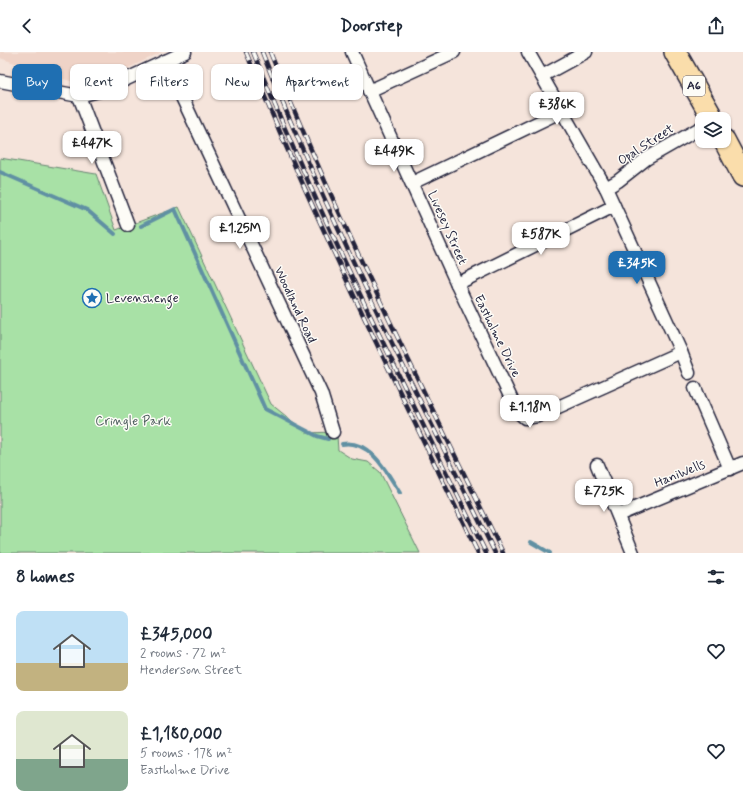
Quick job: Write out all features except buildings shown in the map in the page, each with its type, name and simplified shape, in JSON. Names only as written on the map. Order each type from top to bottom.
[{"type":"highway","name":"A6","points":[[675,52],[709,112]]},
{"type":"highway","points":[[728,148],[743,176]]},
{"type":"street","points":[[128,78],[185,52]]},
{"type":"street","name":"Livesey Street","points":[[352,52],[456,284]]},
{"type":"street","points":[[369,91],[454,52]]},
{"type":"street","points":[[528,52],[606,188],[689,373]]},
{"type":"street","points":[[542,76],[586,52]]},
{"type":"street","name":"Woodland Road","points":[[165,61],[317,386],[333,432]]},
{"type":"street","points":[[0,81],[70,94]]},
{"type":"street","points":[[81,100],[128,225]]},
{"type":"street","points":[[412,183],[562,111]]},
{"type":"street","name":"Opal Street","points":[[606,188],[618,182],[646,159],[695,130]]},
{"type":"street","points":[[456,284],[614,206]]},
{"type":"street","name":"Eastholme Drive","points":[[456,284],[517,411],[526,418],[538,416],[680,352]]},
{"type":"street","points":[[695,388],[730,469]]},
{"type":"street","name":"HaniWells","points":[[618,515],[743,463]]},
{"type":"street","points":[[597,465],[633,553]]},
{"type":"shaded area","points":[[0,52],[162,52],[128,68],[128,64],[70,64],[70,81],[62,79],[62,64],[18,64],[0,58]]},
{"type":"green space","name":"Cringle Park","points":[[0,158],[96,174],[116,230],[179,207],[271,404],[307,433],[333,432],[337,436],[338,450],[352,459],[368,462],[380,472],[420,553],[0,553]]},
{"type":"waterway","points":[[0,172],[87,210],[115,234]]},
{"type":"waterway","points":[[141,226],[175,209],[265,409],[317,436],[328,439]]},
{"type":"waterway","points":[[342,444],[352,444],[370,452],[384,467],[400,493]]},
{"type":"waterway","points":[[531,542],[550,553]]},
{"type":"railway","points":[[246,52],[300,179],[387,366],[478,553]]},
{"type":"railway","points":[[253,52],[307,179],[365,305],[486,553]]},
{"type":"railway","points":[[262,52],[288,116],[344,242],[495,553]]},
{"type":"railway","points":[[270,52],[296,116],[382,305],[503,553]]},
{"type":"place","name":"Levenshenge","points":[[92,298]]}]
